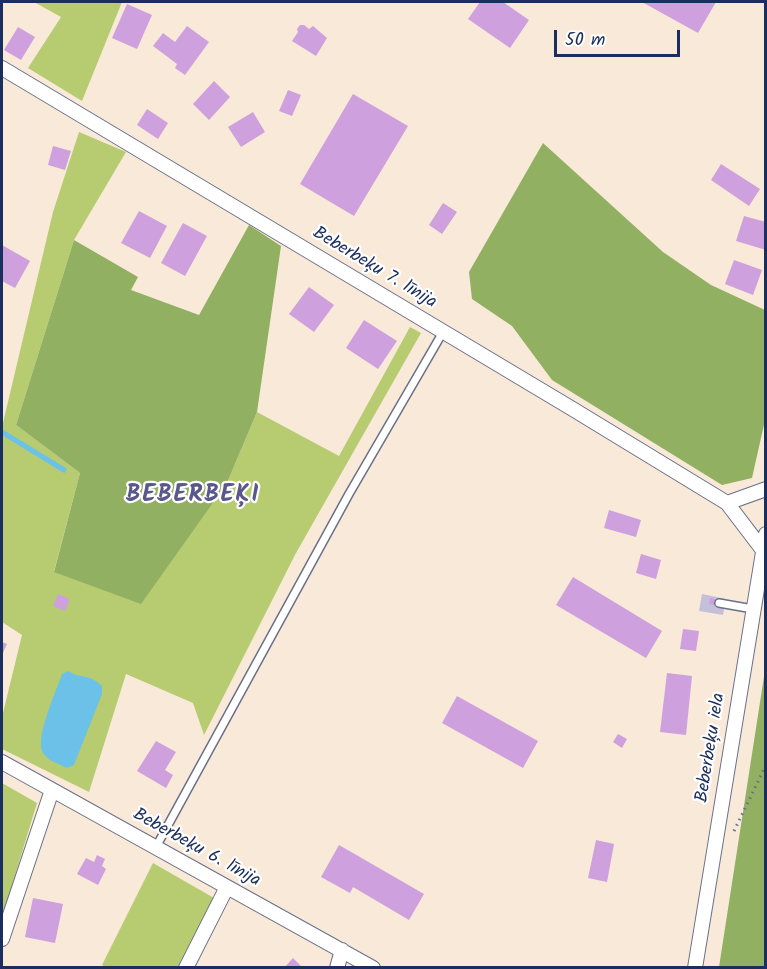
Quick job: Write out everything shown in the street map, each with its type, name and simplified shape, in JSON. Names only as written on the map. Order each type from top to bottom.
[{"type":"street","name":"Beberbeķu 7. līnija","points":[[2,68],[727,504],[762,549]]},
{"type":"street","points":[[727,504],[765,489]]},
{"type":"street","name":"Beberbeķu iela","points":[[695,968],[765,534]]},
{"type":"street","name":"Beberbeķu 6. līnija","points":[[2,762],[374,968]]},
{"type":"street","points":[[2,939],[52,790]]},
{"type":"street","points":[[186,968],[228,887]]},
{"type":"street","points":[[336,968],[342,950]]},
{"type":"lane","points":[[156,848],[349,494],[443,332]]},
{"type":"lane","points":[[719,603],[753,609]]},
{"type":"path","points":[[732,834],[765,765]]},
{"type":"shaded area","points":[[702,594],[726,599],[723,615],[699,611]]},
{"type":"green space","points":[[34,2],[122,2],[82,101],[28,68],[61,17]]},
{"type":"green space","points":[[79,132],[126,152],[74,240],[16,425],[80,473],[54,571],[227,483],[257,412],[339,456],[410,327],[421,333],[296,553],[204,735],[193,703],[126,674],[89,792],[2,749],[2,717],[22,635],[2,622],[2,427],[53,212]]},
{"type":"green space","points":[[543,143],[663,252],[711,285],[765,310],[765,420],[752,478],[722,485],[552,380],[512,326],[472,299],[469,272]]},
{"type":"green space","points":[[249,225],[281,246],[257,412],[227,483],[141,604],[54,572],[80,473],[16,425],[74,240],[138,277],[131,290],[199,315]]},
{"type":"green space","points":[[765,670],[765,967],[719,967]]},
{"type":"green space","points":[[2,783],[37,803],[2,918]]},
{"type":"green space","points":[[153,863],[214,898],[180,967],[108,968],[102,965]]},
{"type":"water","points":[[68,671],[97,682],[102,686],[102,694],[74,765],[67,768],[54,762],[43,753],[41,737],[62,674]]},
{"type":"building","points":[[480,2],[503,2],[529,20],[510,48],[468,19]]},
{"type":"building","points":[[642,2],[716,2],[698,33]]},
{"type":"building","points":[[127,4],[152,15],[137,49],[112,38]]},
{"type":"building","points":[[300,25],[309,29],[313,26],[327,38],[316,56],[292,41]]},
{"type":"building","points":[[187,26],[209,42],[185,75],[175,68],[177,64],[153,46],[163,33],[175,42]]},
{"type":"building","points":[[18,27],[35,37],[21,60],[4,50]]},
{"type":"building","points":[[214,81],[230,97],[209,120],[193,104]]},
{"type":"building","points":[[288,90],[301,95],[292,116],[279,111]]},
{"type":"building","points":[[353,94],[408,126],[354,216],[300,184]]},
{"type":"building","points":[[147,109],[168,123],[158,139],[137,125]]},
{"type":"building","points":[[253,112],[265,132],[241,147],[228,127]]},
{"type":"building","points":[[53,146],[71,151],[65,170],[48,165]]},
{"type":"building","points":[[721,164],[760,189],[749,206],[711,180]]},
{"type":"building","points":[[443,203],[457,212],[442,234],[429,225]]},
{"type":"building","points":[[139,211],[167,226],[150,258],[121,243]]},
{"type":"building","points":[[744,216],[766,222],[766,250],[736,241]]},
{"type":"building","points":[[183,223],[207,236],[185,276],[161,263]]},
{"type":"building","points":[[2,245],[30,261],[15,288],[2,281]]},
{"type":"building","points":[[734,260],[762,270],[753,295],[725,284]]},
{"type":"building","points":[[309,287],[334,305],[314,332],[289,314]]},
{"type":"building","points":[[364,320],[397,341],[378,369],[346,348]]},
{"type":"building","points":[[609,510],[641,520],[636,537],[604,528]]},
{"type":"building","points":[[641,554],[661,560],[656,579],[636,573]]},
{"type":"building","points":[[573,577],[662,631],[646,658],[556,605]]},
{"type":"building","points":[[58,594],[70,599],[65,611],[53,606]]},
{"type":"building","points":[[710,598],[718,600],[717,605],[709,604]]},
{"type":"building","points":[[683,629],[699,631],[696,651],[680,649]]},
{"type":"building","points":[[2,642],[7,644],[2,655]]},
{"type":"building","points":[[667,673],[692,676],[686,735],[660,732]]},
{"type":"building","points":[[457,696],[538,741],[523,768],[442,723]]},
{"type":"building","points":[[618,734],[627,739],[622,748],[613,742]]},
{"type":"building","points":[[156,741],[176,752],[165,770],[173,775],[166,788],[137,771]]},
{"type":"building","points":[[596,840],[614,844],[607,882],[588,878]]},
{"type":"building","points":[[339,845],[424,894],[409,920],[353,887],[350,893],[321,877]]},
{"type":"building","points":[[97,855],[105,859],[102,866],[106,869],[98,885],[77,874],[86,858],[94,862]]},
{"type":"building","points":[[33,898],[63,904],[55,943],[25,937]]},
{"type":"building","points":[[293,958],[303,968],[284,968]]},
{"type":"waterway","points":[[2,432],[64,470]]},
{"type":"district","name":"BEBERBEĶI","points":[[193,497]]}]
